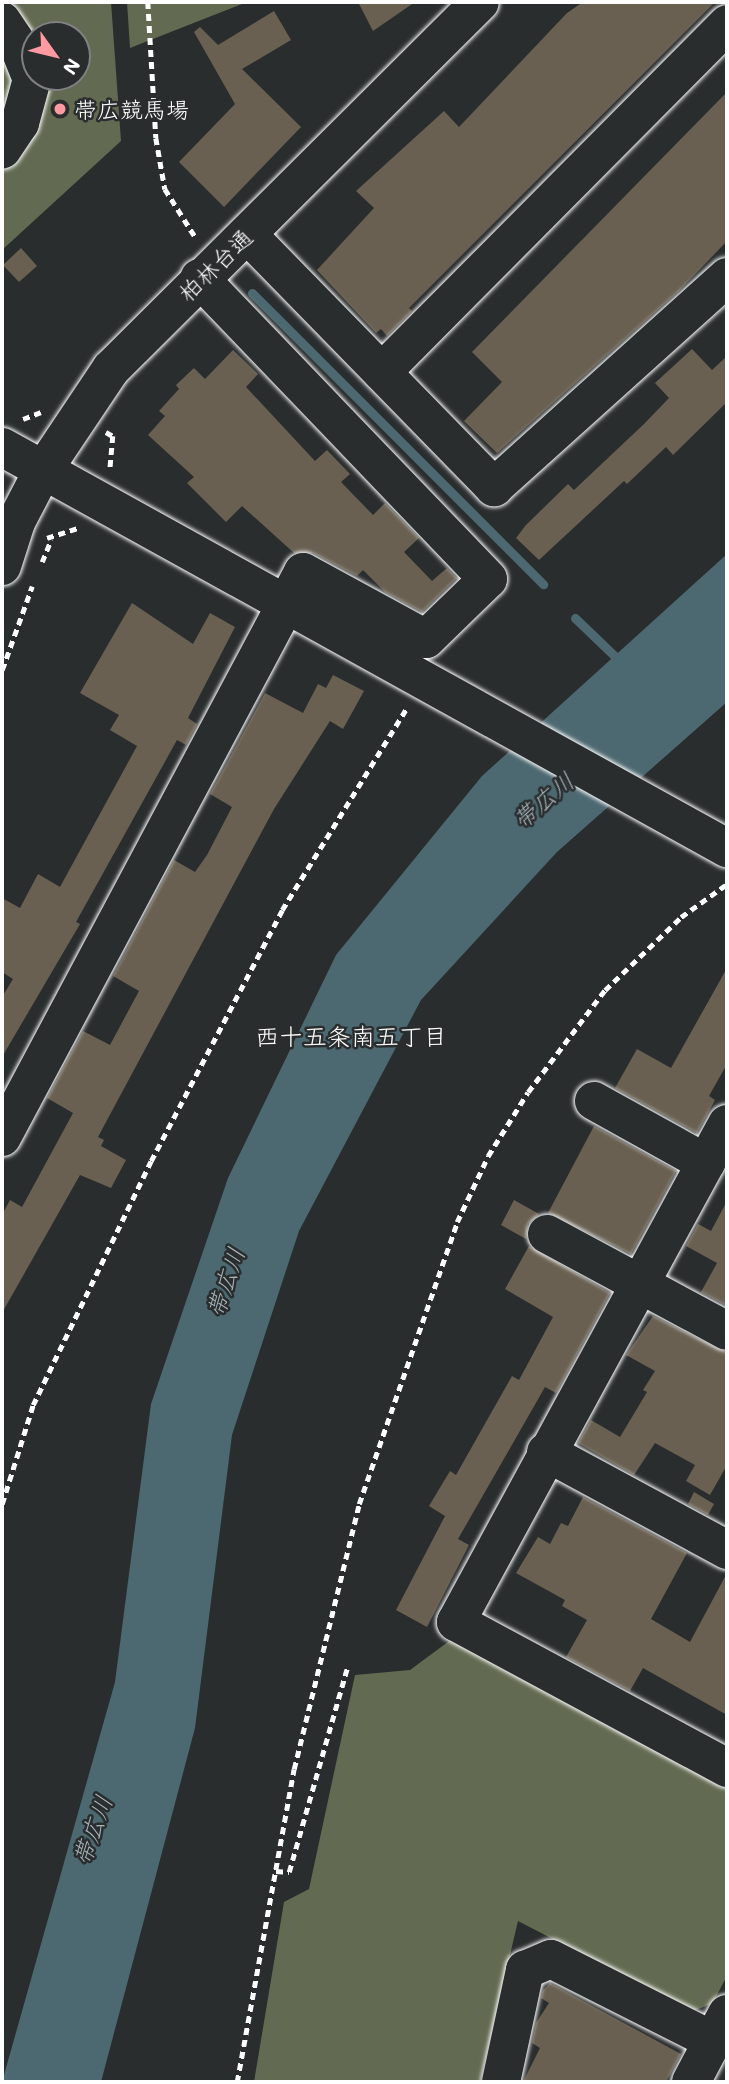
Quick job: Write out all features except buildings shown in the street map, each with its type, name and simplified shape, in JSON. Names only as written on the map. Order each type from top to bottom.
[{"type":"street","points":[[2,9],[5,2]]},
{"type":"street","name":"柏林台通","points":[[2,566],[16,522],[42,472],[111,369],[199,261],[247,234],[480,2]]},
{"type":"street","points":[[2,21],[18,45],[32,79],[20,123],[2,150]]},
{"type":"street","points":[[382,372],[727,24]]},
{"type":"street","points":[[247,234],[494,487],[727,277]]},
{"type":"street","points":[[2,1137],[283,604],[303,572],[426,639],[488,579],[199,261]]},
{"type":"street","points":[[2,447],[42,472],[283,604],[431,697],[727,848]]},
{"type":"street","points":[[593,1101],[706,1163]]},
{"type":"street","points":[[727,1124],[641,1285],[546,1452],[456,1622],[727,1768]]},
{"type":"street","points":[[547,1234],[727,1331]]},
{"type":"street","points":[[546,1452],[727,1550]]},
{"type":"street","points":[[501,2082],[525,1970],[551,1959],[720,2028],[691,2082]]},
{"type":"path","points":[[148,2],[156,138],[165,189],[199,261]]},
{"type":"path","points":[[2,670],[51,540]]},
{"type":"path","points":[[2,1504],[33,1405],[151,1161],[282,910],[431,697]]},
{"type":"path","points":[[237,2082],[294,1769],[359,1504],[457,1222],[488,1156],[528,1092],[606,990],[681,917],[727,884]]},
{"type":"path","points":[[276,1871],[289,1872],[348,1665]]},
{"type":"green space","name":"帯広競馬場","points":[[2,2],[111,2],[121,141],[2,250]]},
{"type":"green space","points":[[127,2],[247,2],[130,48]]},
{"type":"green space","points":[[452,1639],[727,1784],[727,1976],[712,2004],[692,2011],[518,1921],[480,2082],[254,2082],[284,1902],[309,1889],[355,1675],[410,1670]]},
{"type":"water","name":"帯広川","points":[[727,554],[727,702],[557,852],[421,1000],[299,1231],[232,1435],[195,1728],[101,2082],[2,2082],[115,1682],[151,1404],[228,1178],[336,955],[482,776]]},
{"type":"waterway","points":[[252,293],[543,584]]},
{"type":"waterway","points":[[575,618],[622,663]]},
{"type":"place","name":"帯広競馬場","points":[[60,109]]},
{"type":"district","name":"西十五条南五丁目","points":[[351,1036]]}]
